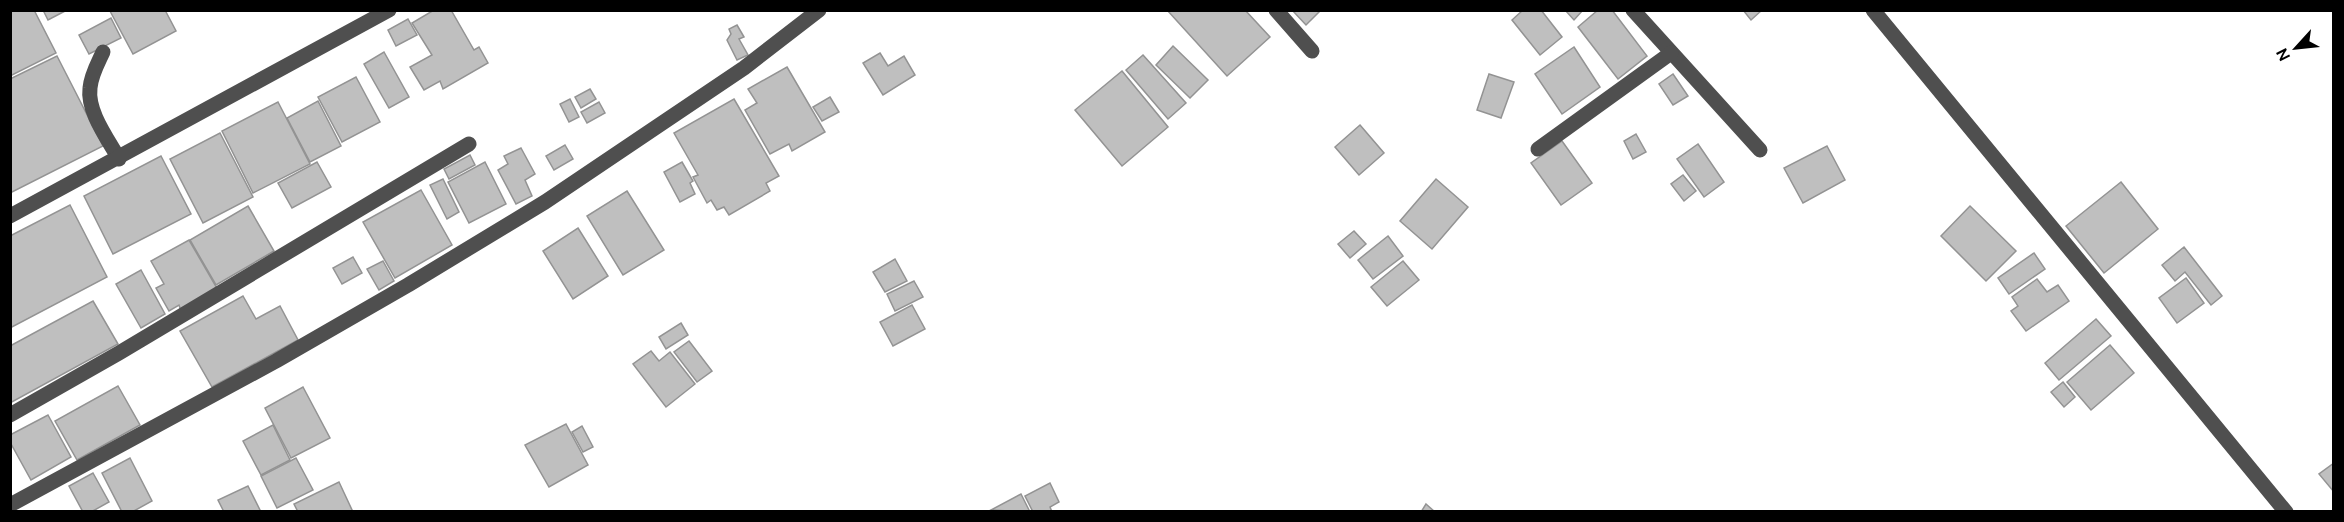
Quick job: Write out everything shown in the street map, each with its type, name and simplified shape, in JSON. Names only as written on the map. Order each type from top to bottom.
[{"type":"street","points":[[10,216],[119,159],[389,10]]},
{"type":"street","points":[[10,505],[286,355],[545,202],[744,68],[819,10]]},
{"type":"street","points":[[1276,10],[1312,51]]},
{"type":"street","points":[[1633,10],[1760,150]]},
{"type":"street","points":[[1873,10],[2286,512]]},
{"type":"street","points":[[104,52],[89,89],[91,104],[119,159]]},
{"type":"street","points":[[1538,149],[1671,53]]},
{"type":"street","points":[[10,415],[139,341],[469,144]]},
{"type":"building","points":[[10,10],[34,10],[56,53],[10,76]]},
{"type":"building","points":[[43,10],[67,10],[48,20]]},
{"type":"building","points":[[165,10],[176,31],[133,54],[110,11]]},
{"type":"building","points":[[434,10],[451,10],[474,50],[479,47],[488,63],[443,89],[440,81],[424,90],[410,67],[432,55],[412,23]]},
{"type":"building","points":[[1167,10],[1245,10],[1270,37],[1227,76]]},
{"type":"building","points":[[1292,10],[1321,10],[1306,25]]},
{"type":"building","points":[[1523,10],[1541,10],[1562,37],[1540,55],[1512,20]]},
{"type":"building","points":[[1565,10],[1583,10],[1574,20]]},
{"type":"building","points":[[1598,10],[1612,10],[1647,56],[1618,79],[1578,27]]},
{"type":"building","points":[[1743,10],[1762,10],[1751,20]]},
{"type":"building","points":[[111,18],[121,38],[89,54],[79,35]]},
{"type":"building","points":[[408,19],[417,35],[396,46],[388,30]]},
{"type":"building","points":[[737,25],[744,37],[739,39],[748,55],[737,60],[727,40],[731,34],[729,29]]},
{"type":"building","points":[[1173,46],[1208,80],[1190,98],[1156,65]]},
{"type":"building","points":[[1574,47],[1600,87],[1562,114],[1535,74]]},
{"type":"building","points":[[384,52],[409,97],[389,108],[364,64]]},
{"type":"building","points":[[880,53],[888,66],[904,56],[915,75],[883,95],[863,63]]},
{"type":"building","points":[[1143,55],[1186,103],[1168,119],[1126,70]]},
{"type":"building","points":[[57,56],[103,146],[10,193],[10,79]]},
{"type":"building","points":[[787,67],[825,132],[792,151],[789,144],[770,154],[745,110],[757,103],[748,89]]},
{"type":"building","points":[[1122,71],[1168,127],[1122,166],[1075,110]]},
{"type":"building","points":[[1489,74],[1514,82],[1501,118],[1477,110]]},
{"type":"building","points":[[1673,74],[1688,96],[1673,105],[1659,84]]},
{"type":"building","points":[[356,77],[380,122],[342,142],[318,97]]},
{"type":"building","points":[[590,89],[596,99],[581,108],[575,97]]},
{"type":"building","points":[[830,97],[839,112],[822,121],[813,107]]},
{"type":"building","points":[[570,99],[579,117],[569,122],[560,104]]},
{"type":"building","points":[[734,99],[779,176],[766,183],[770,191],[729,215],[724,207],[717,210],[711,200],[707,203],[693,177],[698,175],[674,133]]},
{"type":"building","points":[[318,101],[341,146],[310,162],[287,118]]},
{"type":"building","points":[[278,102],[310,164],[253,193],[222,131]]},
{"type":"building","points":[[599,102],[605,113],[587,123],[581,112]]},
{"type":"building","points":[[1360,125],[1384,153],[1359,175],[1335,147]]},
{"type":"building","points":[[220,133],[253,197],[203,223],[170,159]]},
{"type":"building","points":[[1636,134],[1646,152],[1633,159],[1624,141]]},
{"type":"building","points":[[1562,141],[1592,183],[1561,205],[1531,163]]},
{"type":"building","points":[[1698,144],[1724,182],[1704,197],[1677,159]]},
{"type":"building","points":[[565,145],[573,159],[554,170],[546,156]]},
{"type":"building","points":[[1827,146],[1845,180],[1803,203],[1784,168]]},
{"type":"building","points":[[521,148],[535,174],[525,180],[532,196],[516,204],[498,170],[508,164],[504,156]]},
{"type":"building","points":[[470,155],[475,165],[449,179],[444,169]]},
{"type":"building","points":[[161,156],[191,214],[113,254],[84,196]]},
{"type":"building","points":[[317,162],[331,187],[292,208],[278,183]]},
{"type":"building","points":[[485,162],[506,204],[469,223],[448,182]]},
{"type":"building","points":[[682,162],[693,181],[690,183],[695,194],[680,202],[664,172]]},
{"type":"building","points":[[1683,175],[1696,191],[1684,201],[1671,184]]},
{"type":"building","points":[[443,179],[459,212],[447,219],[430,185]]},
{"type":"building","points":[[1436,179],[1468,207],[1432,249],[1400,221]]},
{"type":"building","points":[[2121,182],[2158,229],[2104,273],[2066,226]]},
{"type":"building","points":[[421,190],[452,245],[395,278],[363,222]]},
{"type":"building","points":[[627,191],[664,250],[623,275],[587,216]]},
{"type":"building","points":[[70,205],[107,277],[10,328],[10,236]]},
{"type":"building","points":[[248,206],[274,251],[216,285],[190,240]]},
{"type":"building","points":[[1970,206],[2016,251],[1986,281],[1941,236]]},
{"type":"building","points":[[578,228],[608,276],[573,299],[543,251]]},
{"type":"building","points":[[1354,231],[1366,244],[1350,258],[1338,244]]},
{"type":"building","points":[[1388,236],[1403,256],[1373,279],[1358,260]]},
{"type":"building","points":[[189,240],[218,290],[181,311],[179,305],[169,311],[156,288],[164,284],[151,261]]},
{"type":"building","points":[[2184,247],[2222,296],[2211,305],[2185,272],[2175,281],[2162,265]]},
{"type":"building","points":[[2034,253],[2045,269],[2009,294],[1998,278]]},
{"type":"building","points":[[353,257],[362,273],[342,284],[333,268]]},
{"type":"building","points":[[895,259],[907,281],[885,292],[873,272]]},
{"type":"building","points":[[383,261],[394,281],[379,290],[367,269]]},
{"type":"building","points":[[1403,261],[1419,280],[1387,306],[1371,287]]},
{"type":"building","points":[[141,270],[165,314],[141,328],[116,284]]},
{"type":"building","points":[[2186,278],[2204,303],[2177,323],[2159,298]]},
{"type":"building","points":[[2037,279],[2047,292],[2058,285],[2069,301],[2026,331],[2011,311],[2018,306],[2012,297]]},
{"type":"building","points":[[914,281],[923,297],[895,311],[887,294]]},
{"type":"building","points":[[243,296],[256,319],[280,306],[298,340],[212,387],[180,331]]},
{"type":"building","points":[[93,301],[118,344],[10,403],[10,346]]},
{"type":"building","points":[[912,305],[925,329],[893,346],[880,322]]},
{"type":"building","points":[[2096,319],[2111,336],[2059,380],[2045,363]]},
{"type":"building","points":[[681,323],[688,335],[666,349],[659,337]]},
{"type":"building","points":[[689,341],[712,371],[697,382],[674,352]]},
{"type":"building","points":[[2110,345],[2134,373],[2091,410],[2067,382]]},
{"type":"building","points":[[651,351],[659,361],[670,352],[695,384],[666,407],[633,364]]},
{"type":"building","points":[[2063,382],[2075,397],[2064,407],[2051,392]]},
{"type":"building","points":[[118,386],[140,425],[77,460],[55,421]]},
{"type":"building","points":[[303,387],[330,438],[291,458],[265,408]]},
{"type":"building","points":[[48,415],[71,457],[31,480],[10,442],[10,435]]},
{"type":"building","points":[[566,424],[588,465],[549,487],[525,445]]},
{"type":"building","points":[[273,425],[290,460],[261,475],[243,441]]},
{"type":"building","points":[[582,426],[593,447],[583,452],[572,432]]},
{"type":"building","points":[[130,458],[152,501],[132,512],[122,512],[102,473]]},
{"type":"building","points":[[296,458],[313,490],[277,508],[261,476]]},
{"type":"building","points":[[2334,463],[2334,492],[2319,474]]},
{"type":"building","points":[[93,473],[109,502],[91,512],[83,512],[69,486]]},
{"type":"building","points":[[339,482],[353,512],[298,512],[294,504]]},
{"type":"building","points":[[1050,483],[1059,502],[1050,507],[1052,512],[1033,512],[1025,496]]},
{"type":"building","points":[[248,486],[261,512],[224,512],[218,500]]},
{"type":"building","points":[[1021,494],[1030,512],[991,510]]},
{"type":"building","points":[[1426,504],[1435,512],[1421,512]]}]
